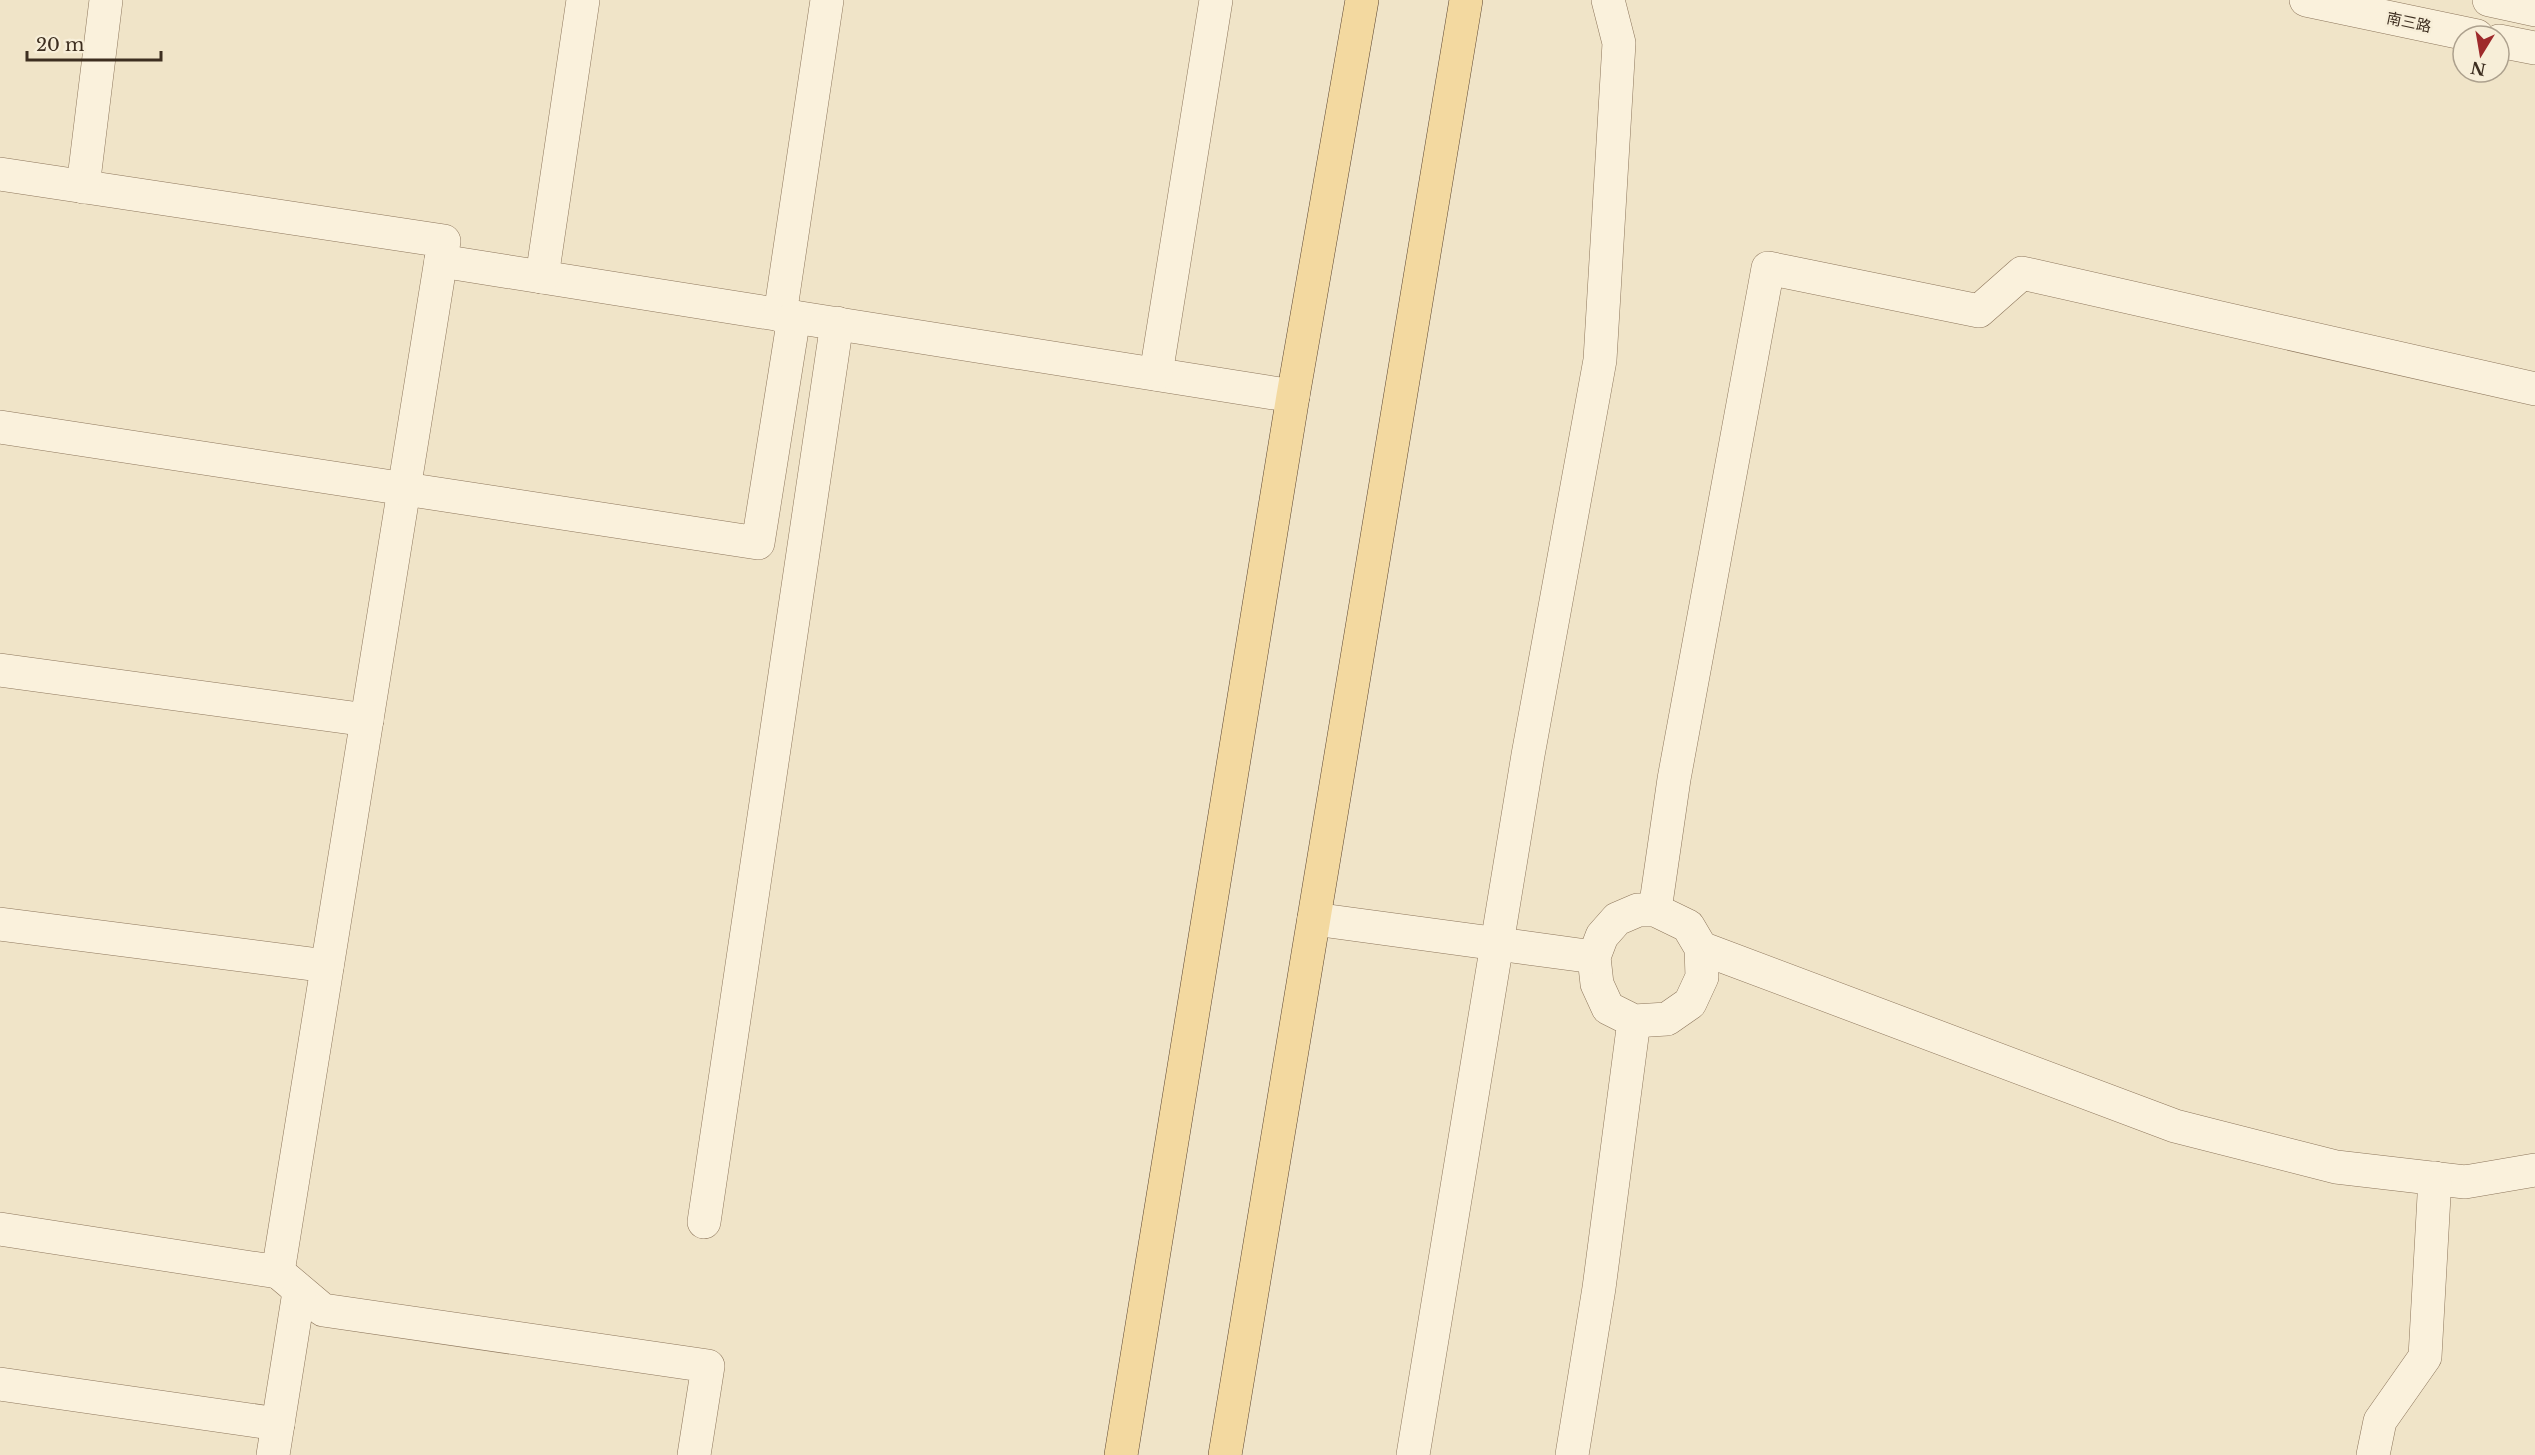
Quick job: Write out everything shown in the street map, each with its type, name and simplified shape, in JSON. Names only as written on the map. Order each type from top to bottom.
[{"type":"main road","points":[[1121,1455],[1293,396],[1362,0]]},
{"type":"main road","points":[[1225,1455],[1466,0]]},
{"type":"street","points":[[83,187],[106,0]]},
{"type":"street","points":[[542,277],[583,0]]},
{"type":"street","points":[[0,427],[758,543],[827,0]]},
{"type":"street","points":[[1156,374],[1216,0]]},
{"type":"street","points":[[1413,1455],[1528,755],[1600,360],[1619,43],[1608,0]]},
{"type":"street","name":"南三路","points":[[2306,0],[2451,31]]},
{"type":"street","points":[[2489,0],[2535,10]]},
{"type":"street","points":[[2511,43],[2535,48]]},
{"type":"street","points":[[0,174],[444,241],[327,966],[288,1282],[275,1440],[0,1384]]},
{"type":"street","points":[[441,261],[1293,396]]},
{"type":"street","points":[[1655,910],[1674,779],[1768,268],[1979,311],[2022,273],[2535,389]]},
{"type":"street","points":[[704,1222],[837,323]]},
{"type":"street","points":[[0,670],[367,720]]},
{"type":"street","points":[[1638,910],[1655,910],[1688,926],[1701,948],[1702,977],[1690,1002],[1667,1019],[1634,1021],[1608,1008],[1597,984],[1594,957],[1602,936],[1617,919],[1638,910]]},
{"type":"street","points":[[1314,919],[1594,957]]},
{"type":"street","points":[[0,924],[327,966]]},
{"type":"street","points":[[1701,948],[2175,1125],[2336,1167],[2465,1182],[2535,1170]]},
{"type":"street","points":[[1572,1455],[1599,1288],[1634,1021]]},
{"type":"street","points":[[2373,1455],[2380,1420],[2425,1357],[2435,1178]]},
{"type":"street","points":[[0,1229],[288,1282],[323,1310],[708,1366],[694,1455]]}]
